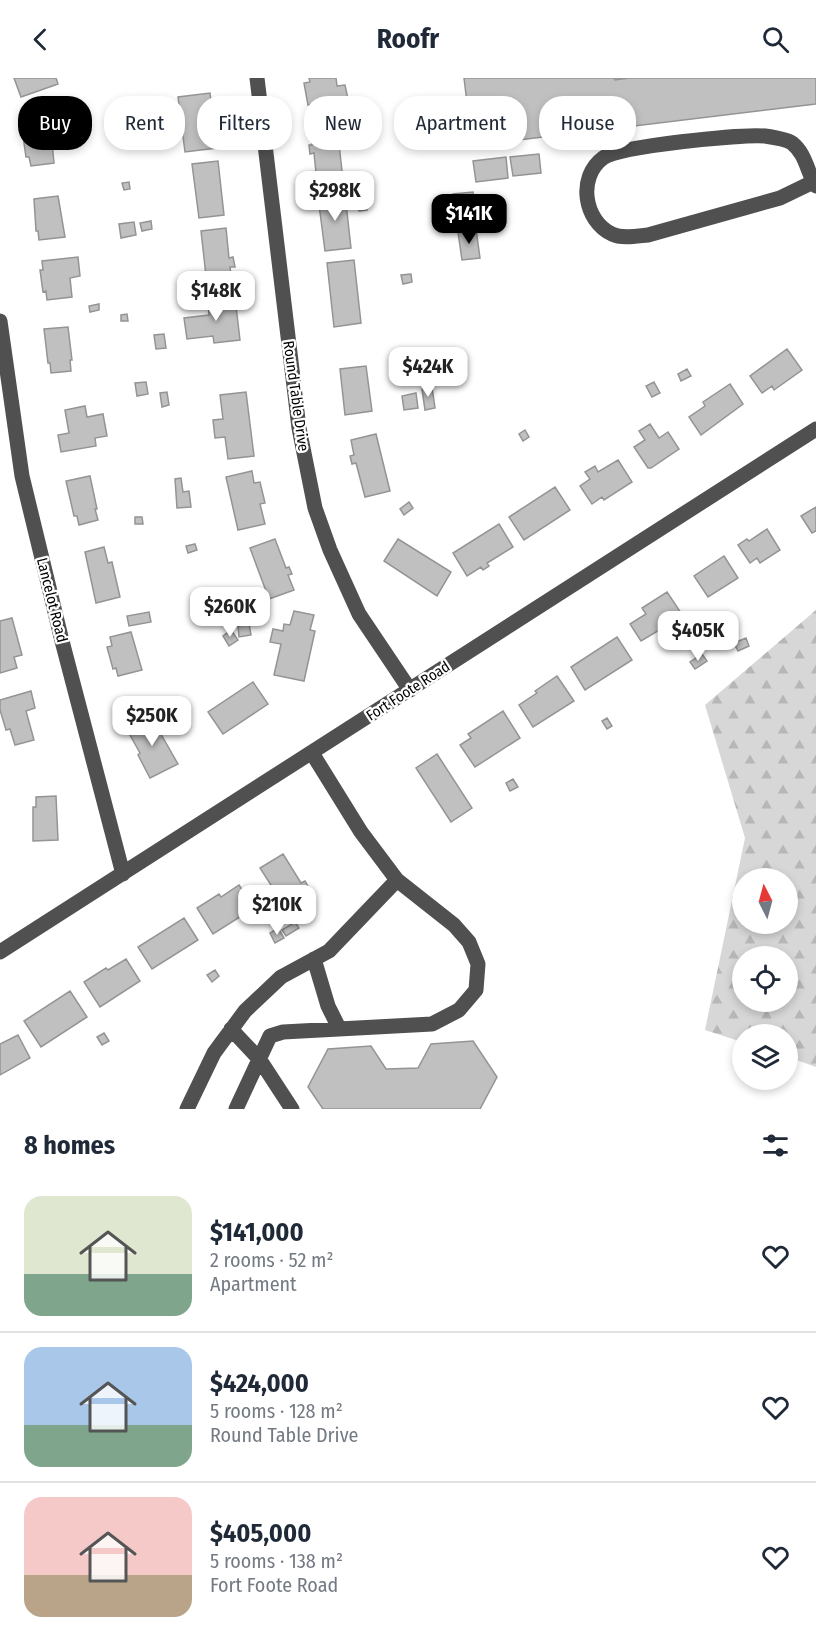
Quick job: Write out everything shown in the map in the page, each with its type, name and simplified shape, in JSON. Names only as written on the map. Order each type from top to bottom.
[{"type":"street","name":"Round Table Drive","points":[[257,78],[299,428],[315,508],[330,550],[359,614],[410,690]]},
{"type":"street","points":[[766,136],[791,142],[805,159],[814,184],[780,198],[648,235],[626,236],[614,235],[594,220],[587,192],[589,176],[597,164],[614,152],[727,137],[766,136]]},
{"type":"street","name":"Lancelot Road","points":[[0,321],[14,433],[26,497],[123,874]]},
{"type":"street","name":"Fort Foote Road","points":[[0,952],[816,429]]},
{"type":"street","points":[[236,1109],[270,1036],[283,1032],[432,1024],[459,1010],[476,990],[478,964],[469,942],[454,925],[397,880],[361,832],[312,753]]},
{"type":"street","points":[[187,1109],[214,1053],[245,1011],[281,977],[329,951],[397,880]]},
{"type":"street","points":[[315,959],[328,1006],[339,1028]]},
{"type":"street","points":[[231,1029],[260,1060],[292,1109]]},
{"type":"green space","points":[[816,610],[816,1067],[798,1061],[798,1024],[732,1024],[732,1039],[705,1030],[732,900],[732,934],[798,934],[798,868],[739,868],[745,838],[705,705]]},
{"type":"building","points":[[14,78],[56,78],[58,84],[21,96]]},
{"type":"building","points":[[309,78],[336,78],[337,86],[345,85],[347,96],[306,96],[304,83],[310,82]]},
{"type":"building","points":[[464,78],[614,78],[615,80],[629,78],[816,78],[816,104],[636,126],[636,96],[539,96],[539,138],[527,139],[527,96],[466,96]]},
{"type":"building","points":[[464,78],[816,78],[816,104],[636,126],[636,96],[539,96],[539,138],[527,139],[527,96],[466,96]]},
{"type":"building","points":[[210,93],[210,96],[197,96],[197,150],[201,150],[185,152],[185,96]]},
{"type":"building","points":[[25,150],[53,150],[54,163],[31,166],[29,157],[26,157]]},
{"type":"building","points":[[310,150],[340,150],[343,180],[317,183],[314,153],[310,154]]},
{"type":"building","points":[[539,154],[541,173],[513,176],[510,157]]},
{"type":"building","points":[[506,157],[508,178],[476,182],[473,161]]},
{"type":"building","points":[[218,161],[224,215],[199,218],[192,164]]},
{"type":"building","points":[[129,182],[130,189],[124,190],[122,183]]},
{"type":"building","points":[[473,192],[476,222],[457,224],[453,194]]},
{"type":"building","points":[[345,194],[351,248],[325,251],[318,197]]},
{"type":"building","points":[[58,196],[65,237],[39,240],[38,231],[36,231],[34,199]]},
{"type":"building","points":[[366,203],[367,210],[359,211],[358,204]]},
{"type":"building","points":[[151,221],[152,229],[142,231],[140,223]]},
{"type":"building","points":[[134,222],[136,235],[121,238],[119,224]]},
{"type":"building","points":[[226,228],[229,258],[233,257],[235,267],[230,267],[232,282],[207,285],[201,231]]},
{"type":"building","points":[[476,229],[480,258],[462,260],[458,232]]},
{"type":"building","points":[[78,257],[80,276],[70,278],[72,297],[47,300],[46,291],[43,292],[40,270],[43,270],[42,261]]},
{"type":"building","points":[[354,260],[361,323],[334,327],[327,263]]},
{"type":"building","points":[[411,274],[412,282],[403,284],[401,275]]},
{"type":"building","points":[[235,298],[240,340],[214,343],[213,336],[187,339],[184,318],[209,315],[208,301]]},
{"type":"building","points":[[99,304],[99,310],[90,312],[89,306]]},
{"type":"building","points":[[127,314],[128,321],[121,321],[121,315]]},
{"type":"building","points":[[68,327],[71,371],[51,373],[44,329]]},
{"type":"building","points":[[164,334],[166,348],[156,349],[154,335]]},
{"type":"building","points":[[787,349],[802,370],[774,390],[772,386],[762,393],[750,376]]},
{"type":"building","points":[[366,366],[372,411],[345,415],[340,369]]},
{"type":"building","points":[[687,369],[691,376],[681,381],[678,374]]},
{"type":"building","points":[[146,382],[148,394],[137,396],[135,383]]},
{"type":"building","points":[[654,382],[660,393],[652,397],[646,386]]},
{"type":"building","points":[[730,384],[743,404],[701,435],[689,417],[705,406],[703,402]]},
{"type":"building","points":[[432,387],[435,408],[425,410],[422,389]]},
{"type":"building","points":[[167,392],[169,405],[162,407],[160,393]]},
{"type":"building","points":[[246,392],[254,456],[228,459],[225,437],[215,438],[213,420],[223,419],[220,395]]},
{"type":"building","points":[[416,393],[418,408],[404,410],[402,396]]},
{"type":"building","points":[[85,406],[87,417],[103,414],[107,436],[95,438],[96,446],[61,452],[58,435],[69,433],[65,410]]},
{"type":"building","points":[[650,424],[659,438],[668,432],[679,449],[648,468],[634,447],[645,440],[639,431]]},
{"type":"building","points":[[525,430],[529,437],[523,441],[519,434]]},
{"type":"building","points":[[376,434],[390,491],[365,497],[356,463],[352,464],[350,456],[354,455],[351,440]]},
{"type":"building","points":[[618,460],[632,482],[604,500],[602,497],[592,504],[580,486],[590,479],[585,472],[595,466],[598,472]]},
{"type":"building","points":[[252,471],[254,483],[260,482],[265,503],[260,504],[265,524],[238,530],[226,477]]},
{"type":"building","points":[[90,476],[98,520],[79,525],[77,516],[74,516],[66,481]]},
{"type":"building","points":[[181,478],[183,492],[189,491],[191,507],[177,508],[175,479]]},
{"type":"building","points":[[555,487],[570,510],[524,540],[509,517]]},
{"type":"building","points":[[409,502],[413,508],[404,515],[400,509]]},
{"type":"building","points":[[816,507],[816,531],[812,533],[801,516]]},
{"type":"building","points":[[135,517],[142,517],[143,524],[135,524]]},
{"type":"building","points":[[499,524],[513,547],[487,563],[489,566],[483,570],[481,567],[467,576],[453,553]]},
{"type":"building","points":[[767,529],[780,550],[760,563],[757,558],[750,563],[738,545],[747,539],[749,541]]},
{"type":"building","points":[[275,539],[286,568],[289,567],[292,574],[288,575],[294,590],[269,599],[250,548]]},
{"type":"building","points":[[398,539],[451,572],[437,596],[384,561]]},
{"type":"building","points":[[195,544],[197,550],[188,553],[186,546]]},
{"type":"building","points":[[104,547],[108,563],[112,562],[120,597],[96,603],[85,552]]},
{"type":"building","points":[[724,556],[738,578],[708,597],[694,576]]},
{"type":"building","points":[[667,592],[683,616],[641,641],[630,624],[646,614],[642,608]]},
{"type":"building","points":[[294,611],[314,615],[310,630],[315,631],[304,681],[274,675],[281,644],[270,642],[273,629],[283,631],[284,624],[290,625]]},
{"type":"building","points":[[149,612],[151,622],[129,626],[127,616]]},
{"type":"building","points":[[12,618],[22,655],[14,657],[17,668],[0,673],[0,621]]},
{"type":"building","points":[[249,624],[251,635],[239,637],[238,626]]},
{"type":"building","points":[[231,630],[238,640],[229,646],[223,636]]},
{"type":"building","points":[[131,632],[142,670],[118,676],[116,668],[113,669],[107,647],[112,646],[110,637]]},
{"type":"building","points":[[617,637],[632,660],[585,690],[571,667]]},
{"type":"building","points":[[746,638],[749,646],[738,651],[734,643]]},
{"type":"building","points":[[702,654],[707,661],[695,669],[690,662]]},
{"type":"building","points":[[557,676],[574,701],[533,727],[519,705]]},
{"type":"building","points":[[253,682],[268,704],[223,734],[208,712]]},
{"type":"building","points":[[31,691],[35,708],[26,711],[34,740],[15,745],[10,729],[6,730],[0,710],[0,700]]},
{"type":"building","points":[[503,711],[520,738],[475,767],[460,745],[471,738],[468,734]]},
{"type":"building","points":[[150,715],[178,764],[150,778],[138,755],[140,753],[126,728]]},
{"type":"building","points":[[607,718],[612,726],[607,729],[602,721]]},
{"type":"building","points":[[437,754],[472,808],[451,822],[416,768]]},
{"type":"building","points":[[513,779],[518,787],[510,791],[506,783]]},
{"type":"building","points":[[56,796],[58,840],[33,841],[33,807],[36,807],[36,797]]},
{"type":"building","points":[[283,854],[301,883],[305,881],[309,888],[306,890],[315,903],[292,918],[260,868]]},
{"type":"building","points":[[239,885],[254,908],[213,934],[197,908],[219,894],[221,897]]},
{"type":"building","points":[[184,918],[198,940],[152,969],[138,947]]},
{"type":"building","points":[[295,922],[299,928],[286,936],[282,930]]},
{"type":"building","points":[[278,928],[284,938],[275,943],[270,933]]},
{"type":"building","points":[[126,959],[140,981],[100,1007],[84,982]]},
{"type":"building","points":[[215,970],[219,976],[212,982],[207,975]]},
{"type":"building","points":[[70,991],[87,1017],[41,1047],[24,1021]]},
{"type":"building","points":[[104,1033],[109,1041],[102,1045],[97,1037]]},
{"type":"building","points":[[18,1035],[30,1058],[0,1075],[0,1044]]},
{"type":"building","points":[[473,1041],[497,1077],[480,1109],[323,1109],[308,1087],[328,1049],[371,1046],[386,1069],[418,1068],[431,1044]]}]
